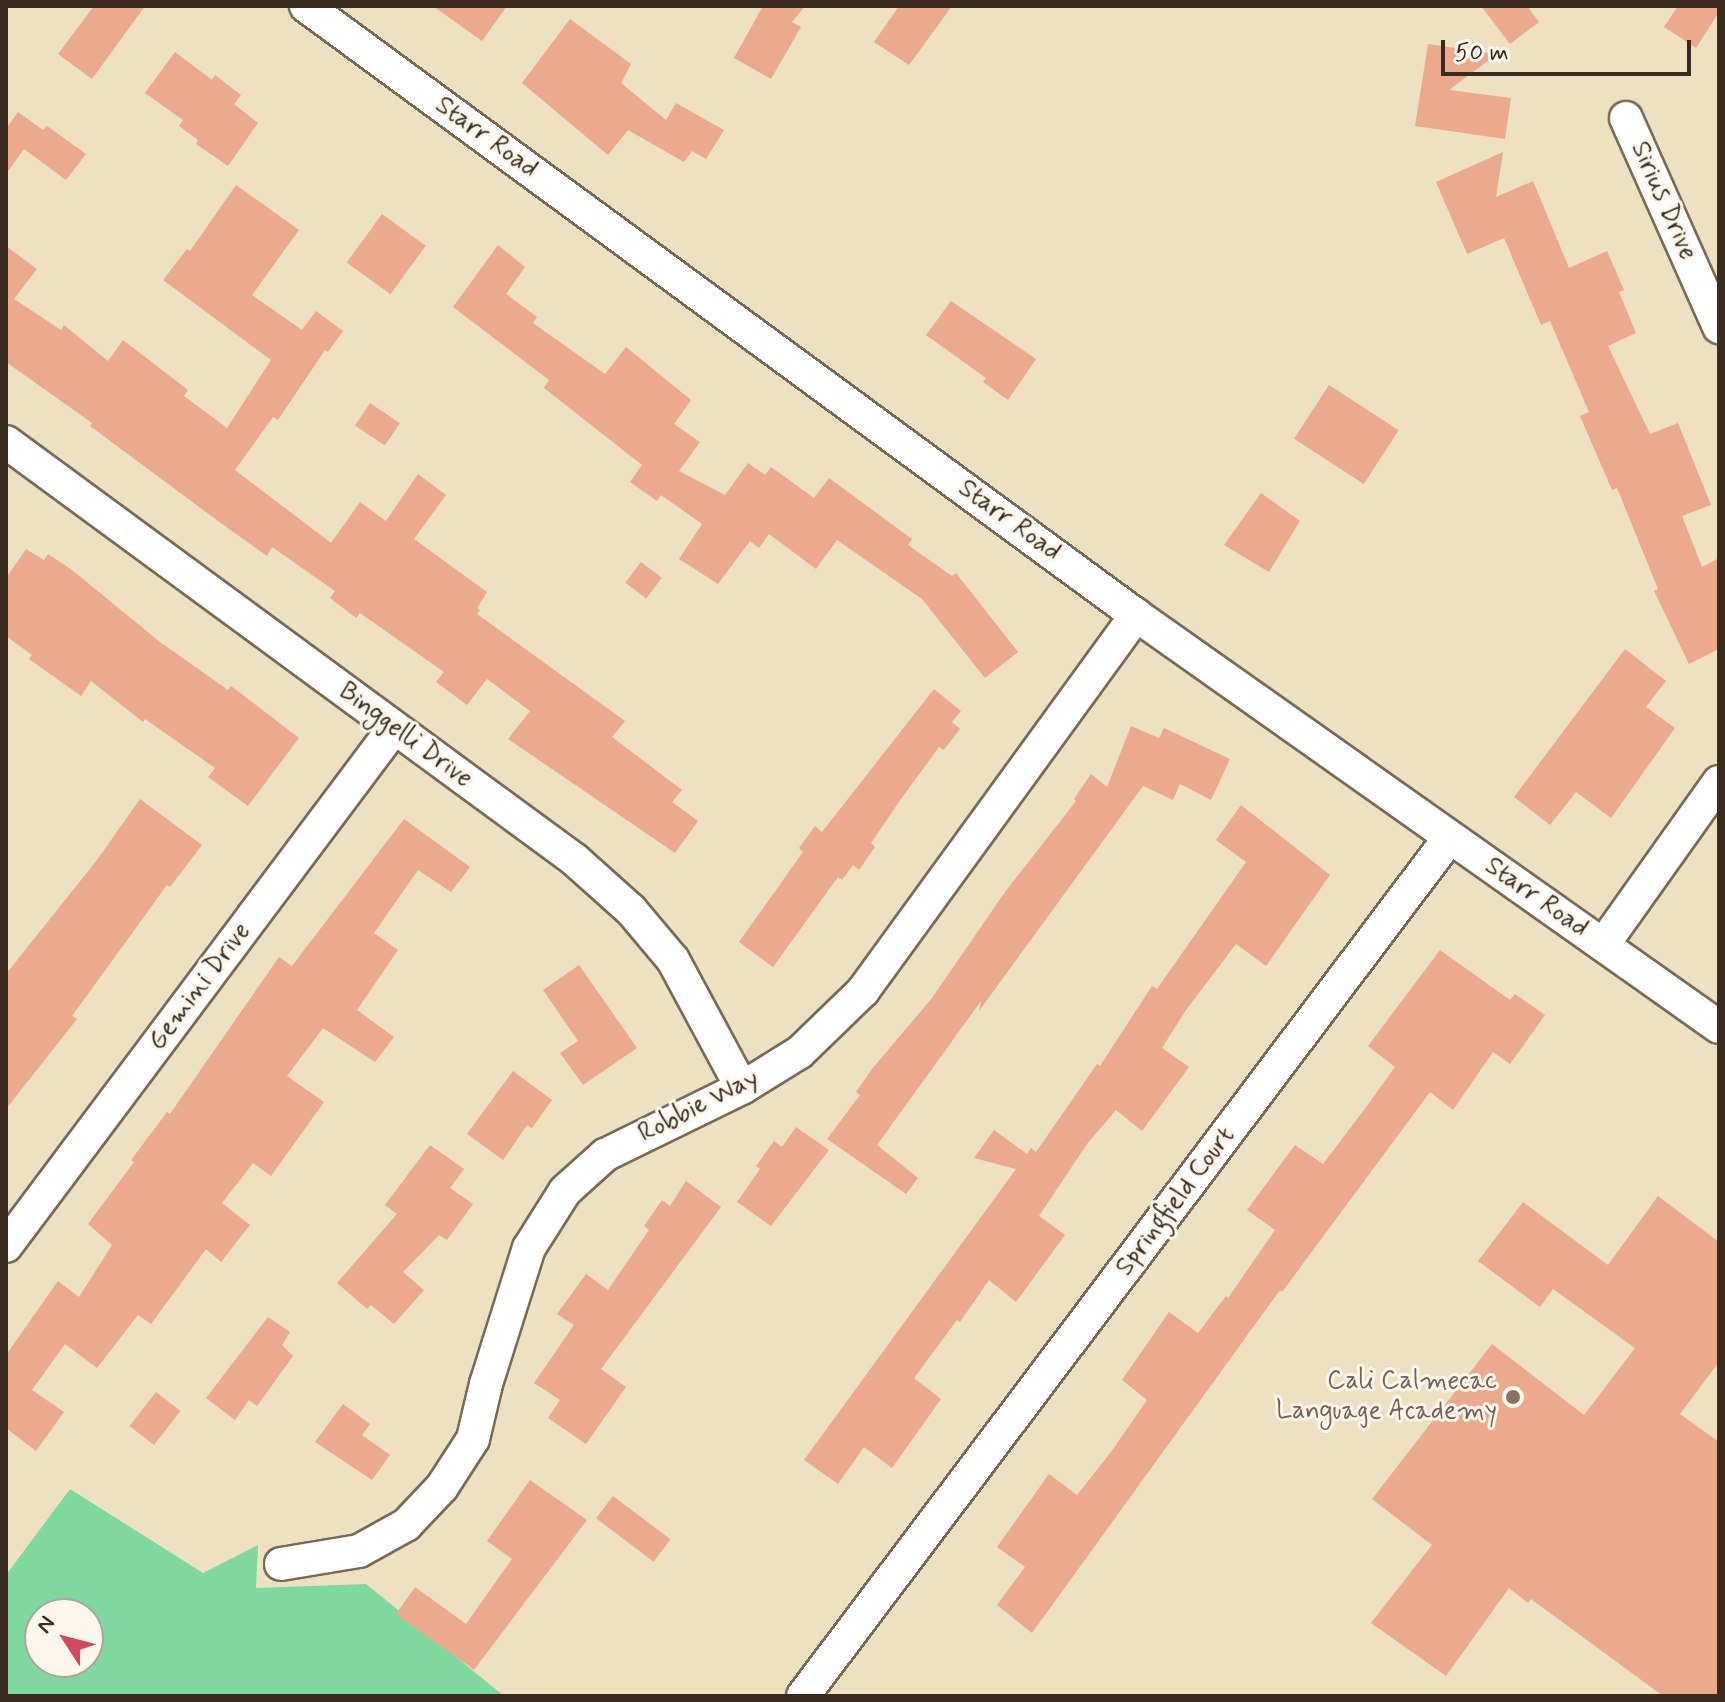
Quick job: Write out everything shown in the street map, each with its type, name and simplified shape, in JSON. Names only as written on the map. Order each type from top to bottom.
[{"type":"street","name":"Starr Road","points":[[306,6],[339,16],[1136,615],[1719,1027]]},
{"type":"street","name":"Sirius Drive","points":[[1626,118],[1719,327]]},
{"type":"street","name":"Binggelli Drive","points":[[7,445],[575,860],[631,910],[673,960],[742,1088]]},
{"type":"street","name":"Robbie Way","points":[[281,1564],[359,1551],[406,1525],[442,1487],[473,1439],[486,1384],[529,1248],[565,1191],[605,1155],[742,1088],[800,1052],[863,991],[1136,615]]},
{"type":"street","name":"Gemini Drive","points":[[6,1246],[394,728]]},
{"type":"street","points":[[1603,945],[1719,782]]},
{"type":"street","name":"Springfield Court","points":[[803,1696],[1450,837]]},
{"type":"green space","points":[[70,1489],[203,1573],[258,1545],[256,1588],[366,1584],[504,1696],[6,1696],[6,1575]]},
{"type":"building","points":[[94,6],[145,6],[92,79],[58,54]]},
{"type":"building","points":[[433,6],[507,6],[482,41]]},
{"type":"building","points":[[763,6],[805,6],[792,22],[801,27],[771,79],[734,58]]},
{"type":"building","points":[[899,6],[952,6],[909,65],[874,42]]},
{"type":"building","points":[[1481,6],[1527,6],[1539,22],[1510,44]]},
{"type":"building","points":[[1678,6],[1719,6],[1719,12],[1696,48],[1664,27]]},
{"type":"building","points":[[570,19],[631,64],[621,83],[666,120],[676,103],[724,130],[706,159],[692,151],[684,162],[628,130],[608,155],[522,83]]},
{"type":"building","points":[[1428,44],[1497,54],[1449,90],[1511,98],[1505,139],[1415,126]]},
{"type":"building","points":[[175,52],[212,80],[215,75],[241,95],[234,104],[258,123],[228,166],[196,144],[198,140],[179,126],[183,120],[145,93]]},
{"type":"building","points":[[18,112],[43,130],[47,126],[86,154],[66,180],[24,149],[6,174],[6,129]]},
{"type":"building","points":[[1503,152],[1496,197],[1533,181],[1569,268],[1607,251],[1624,290],[1619,292],[1636,333],[1608,346],[1650,434],[1678,423],[1711,505],[1682,516],[1702,567],[1719,558],[1719,649],[1689,664],[1654,591],[1658,589],[1617,488],[1612,490],[1580,416],[1589,412],[1550,321],[1541,325],[1504,238],[1467,254],[1436,182]]},
{"type":"building","points":[[236,185],[299,230],[252,295],[302,330],[316,311],[343,331],[328,352],[325,350],[278,420],[273,417],[235,470],[331,543],[360,502],[386,521],[418,474],[446,495],[414,539],[487,592],[477,608],[480,610],[477,614],[625,721],[612,737],[682,790],[672,802],[698,821],[675,853],[508,739],[530,711],[487,679],[467,705],[436,682],[444,672],[360,613],[356,618],[330,598],[335,591],[272,547],[267,556],[6,362],[6,246],[37,269],[14,299],[61,330],[64,325],[108,361],[123,340],[188,390],[184,396],[227,428],[271,360],[163,280],[187,249],[190,251]]},
{"type":"building","points":[[382,214],[426,246],[390,294],[347,263]]},
{"type":"building","points":[[498,245],[525,267],[506,294],[537,317],[533,323],[605,374],[626,347],[691,400],[674,424],[700,442],[679,471],[725,495],[748,463],[765,475],[771,467],[814,498],[829,478],[912,539],[908,545],[952,576],[956,573],[1018,652],[985,678],[922,599],[837,540],[816,569],[769,534],[759,548],[750,541],[718,584],[679,559],[702,524],[661,495],[657,501],[630,482],[642,465],[544,388],[549,380],[453,307]]},
{"type":"building","points":[[951,301],[1036,359],[1008,400],[983,382],[986,378],[926,335]]},
{"type":"building","points":[[1329,385],[1399,430],[1364,484],[1294,439]]},
{"type":"building","points":[[370,403],[400,423],[385,446],[355,425]]},
{"type":"building","points":[[1261,493],[1300,521],[1269,572],[1224,545]]},
{"type":"building","points":[[26,549],[44,560],[48,554],[72,570],[160,642],[228,690],[231,686],[299,738],[248,806],[208,777],[215,768],[145,719],[143,722],[91,681],[81,696],[29,659],[32,655],[6,636],[6,578]]},
{"type":"building","points":[[641,562],[662,578],[646,598],[625,583]]},
{"type":"building","points":[[1625,649],[1666,681],[1646,707],[1675,728],[1611,818],[1576,792],[1550,825],[1514,797]]},
{"type":"building","points":[[934,689],[961,711],[952,722],[960,729],[944,750],[939,747],[901,799],[871,843],[875,847],[859,870],[853,865],[842,880],[838,877],[773,967],[739,942],[803,852],[799,848],[815,826],[822,832]]},
{"type":"building","points":[[1131,726],[1159,738],[1164,728],[1230,759],[1211,800],[1180,784],[1173,800],[1143,786],[979,1011],[981,1001],[877,1145],[918,1178],[906,1194],[827,1139],[860,1095],[856,1092],[872,1069],[932,998],[1005,892],[1076,801],[1074,799],[1091,774],[1107,787]]},
{"type":"building","points":[[140,799],[202,845],[170,887],[167,885],[72,1016],[77,1019],[6,1109],[6,974],[97,860]]},
{"type":"building","points":[[1241,805],[1330,875],[1266,966],[1236,944],[1186,1010],[1162,1048],[1189,1067],[1142,1131],[1116,1110],[1087,1144],[1039,1216],[1065,1235],[1016,1302],[989,1280],[960,1322],[957,1320],[914,1378],[941,1399],[892,1468],[864,1447],[838,1484],[804,1460],[1016,1169],[974,1158],[994,1130],[1027,1154],[1031,1148],[1036,1152],[1097,1064],[1100,1066],[1152,986],[1157,989],[1246,862],[1216,840]]},
{"type":"building","points":[[404,819],[470,867],[451,892],[418,870],[374,933],[398,950],[357,1010],[394,1037],[375,1062],[323,1028],[287,1076],[324,1102],[271,1176],[253,1163],[222,1203],[250,1225],[221,1262],[206,1249],[151,1324],[138,1315],[97,1368],[65,1344],[32,1390],[64,1412],[36,1451],[6,1428],[6,1355],[58,1281],[79,1297],[112,1245],[88,1224],[134,1162],[131,1160],[167,1112],[170,1114],[279,957],[292,966]]},
{"type":"building","points":[[1440,950],[1510,1000],[1515,994],[1545,1015],[1510,1064],[1493,1052],[1453,1110],[1430,1092],[1282,1292],[1280,1290],[1032,1633],[997,1605],[1025,1567],[997,1547],[1049,1474],[1077,1495],[1111,1452],[1147,1400],[1122,1380],[1169,1312],[1198,1333],[1226,1296],[1228,1298],[1275,1230],[1247,1210],[1295,1145],[1323,1164],[1367,1106],[1395,1067],[1368,1046]]},
{"type":"building","points":[[579,965],[637,1048],[583,1085],[560,1053],[578,1041],[543,990]]},
{"type":"building","points":[[513,1071],[552,1100],[532,1128],[527,1125],[503,1160],[467,1134]]},
{"type":"building","points":[[796,1127],[829,1150],[771,1226],[737,1202],[760,1169],[756,1166],[774,1141],[782,1147]]},
{"type":"building","points":[[430,1145],[464,1169],[450,1188],[473,1204],[447,1240],[439,1235],[403,1272],[424,1290],[394,1324],[371,1305],[367,1309],[337,1283],[397,1214],[385,1205]]},
{"type":"building","points":[[686,1181],[721,1207],[601,1369],[626,1387],[586,1444],[548,1418],[560,1400],[534,1383],[574,1325],[557,1314],[586,1274],[608,1290],[649,1230],[644,1226],[662,1200],[670,1206]]},
{"type":"building","points":[[1658,1196],[1719,1242],[1719,1362],[1680,1414],[1719,1442],[1719,1696],[1663,1696],[1531,1599],[1528,1603],[1509,1588],[1446,1676],[1371,1623],[1432,1545],[1372,1499],[1492,1344],[1584,1415],[1635,1348],[1553,1289],[1540,1307],[1478,1261],[1523,1202],[1608,1265]]},
{"type":"building","points":[[268,1317],[290,1332],[282,1345],[293,1356],[257,1406],[249,1400],[235,1420],[206,1398]]},
{"type":"building","points":[[156,1392],[180,1411],[154,1445],[130,1426]]},
{"type":"building","points":[[343,1404],[370,1424],[362,1435],[390,1455],[372,1480],[315,1442]]},
{"type":"building","points":[[530,1480],[587,1520],[474,1670],[396,1614],[415,1587],[466,1624],[512,1559],[487,1541]]},
{"type":"building","points":[[613,1496],[671,1539],[654,1562],[596,1518]]},
{"type":"place","name":"Cali Calmecac Language Academy","points":[[1513,1397]]}]
